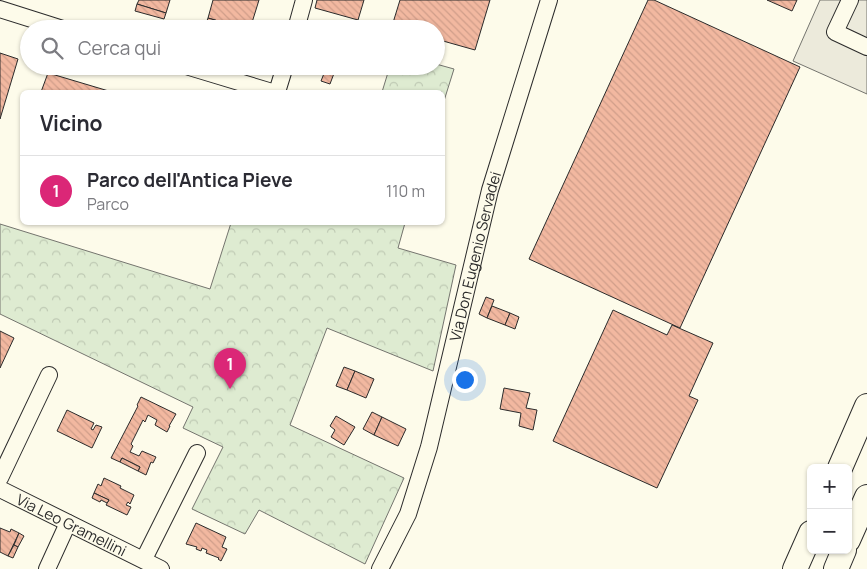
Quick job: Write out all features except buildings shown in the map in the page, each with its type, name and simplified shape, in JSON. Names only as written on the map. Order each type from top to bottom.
[{"type":"highway","points":[[842,464],[867,406]]},
{"type":"highway","points":[[852,531],[867,498]]},
{"type":"highway","points":[[795,569],[807,542]]},
{"type":"highway","points":[[836,569],[842,554]]},
{"type":"street","points":[[298,20],[304,0]]},
{"type":"street","name":"Via Don Eugenio Servadei","points":[[380,569],[408,514],[419,482],[490,190],[549,0]]},
{"type":"street","points":[[850,0],[835,32],[867,47]]},
{"type":"street","points":[[0,9],[35,20]]},
{"type":"street","points":[[216,75],[265,90]]},
{"type":"street","points":[[279,90],[283,75]]},
{"type":"street","points":[[0,478],[49,375]]},
{"type":"street","name":"Via Leo Gramellini","points":[[144,559],[197,453]]},
{"type":"street","name":"Via Leo Gramellini","points":[[0,488],[161,569]]},
{"type":"street","points":[[47,569],[68,523]]},
{"type":"green space","points":[[445,66],[454,69],[445,98],[445,90],[383,90],[387,75],[445,75]]},
{"type":"green space","points":[[0,224],[210,289],[230,225],[404,225],[398,248],[456,265],[433,371],[327,328],[290,425],[404,478],[365,564],[259,510],[245,534],[192,509],[223,447],[183,428],[193,407],[0,314]]},
{"type":"shaded area","points":[[820,0],[867,0],[867,94],[793,61]]},
{"type":"place","name":"Parco dell'Antica Pieve","points":[[230,389]]}]
